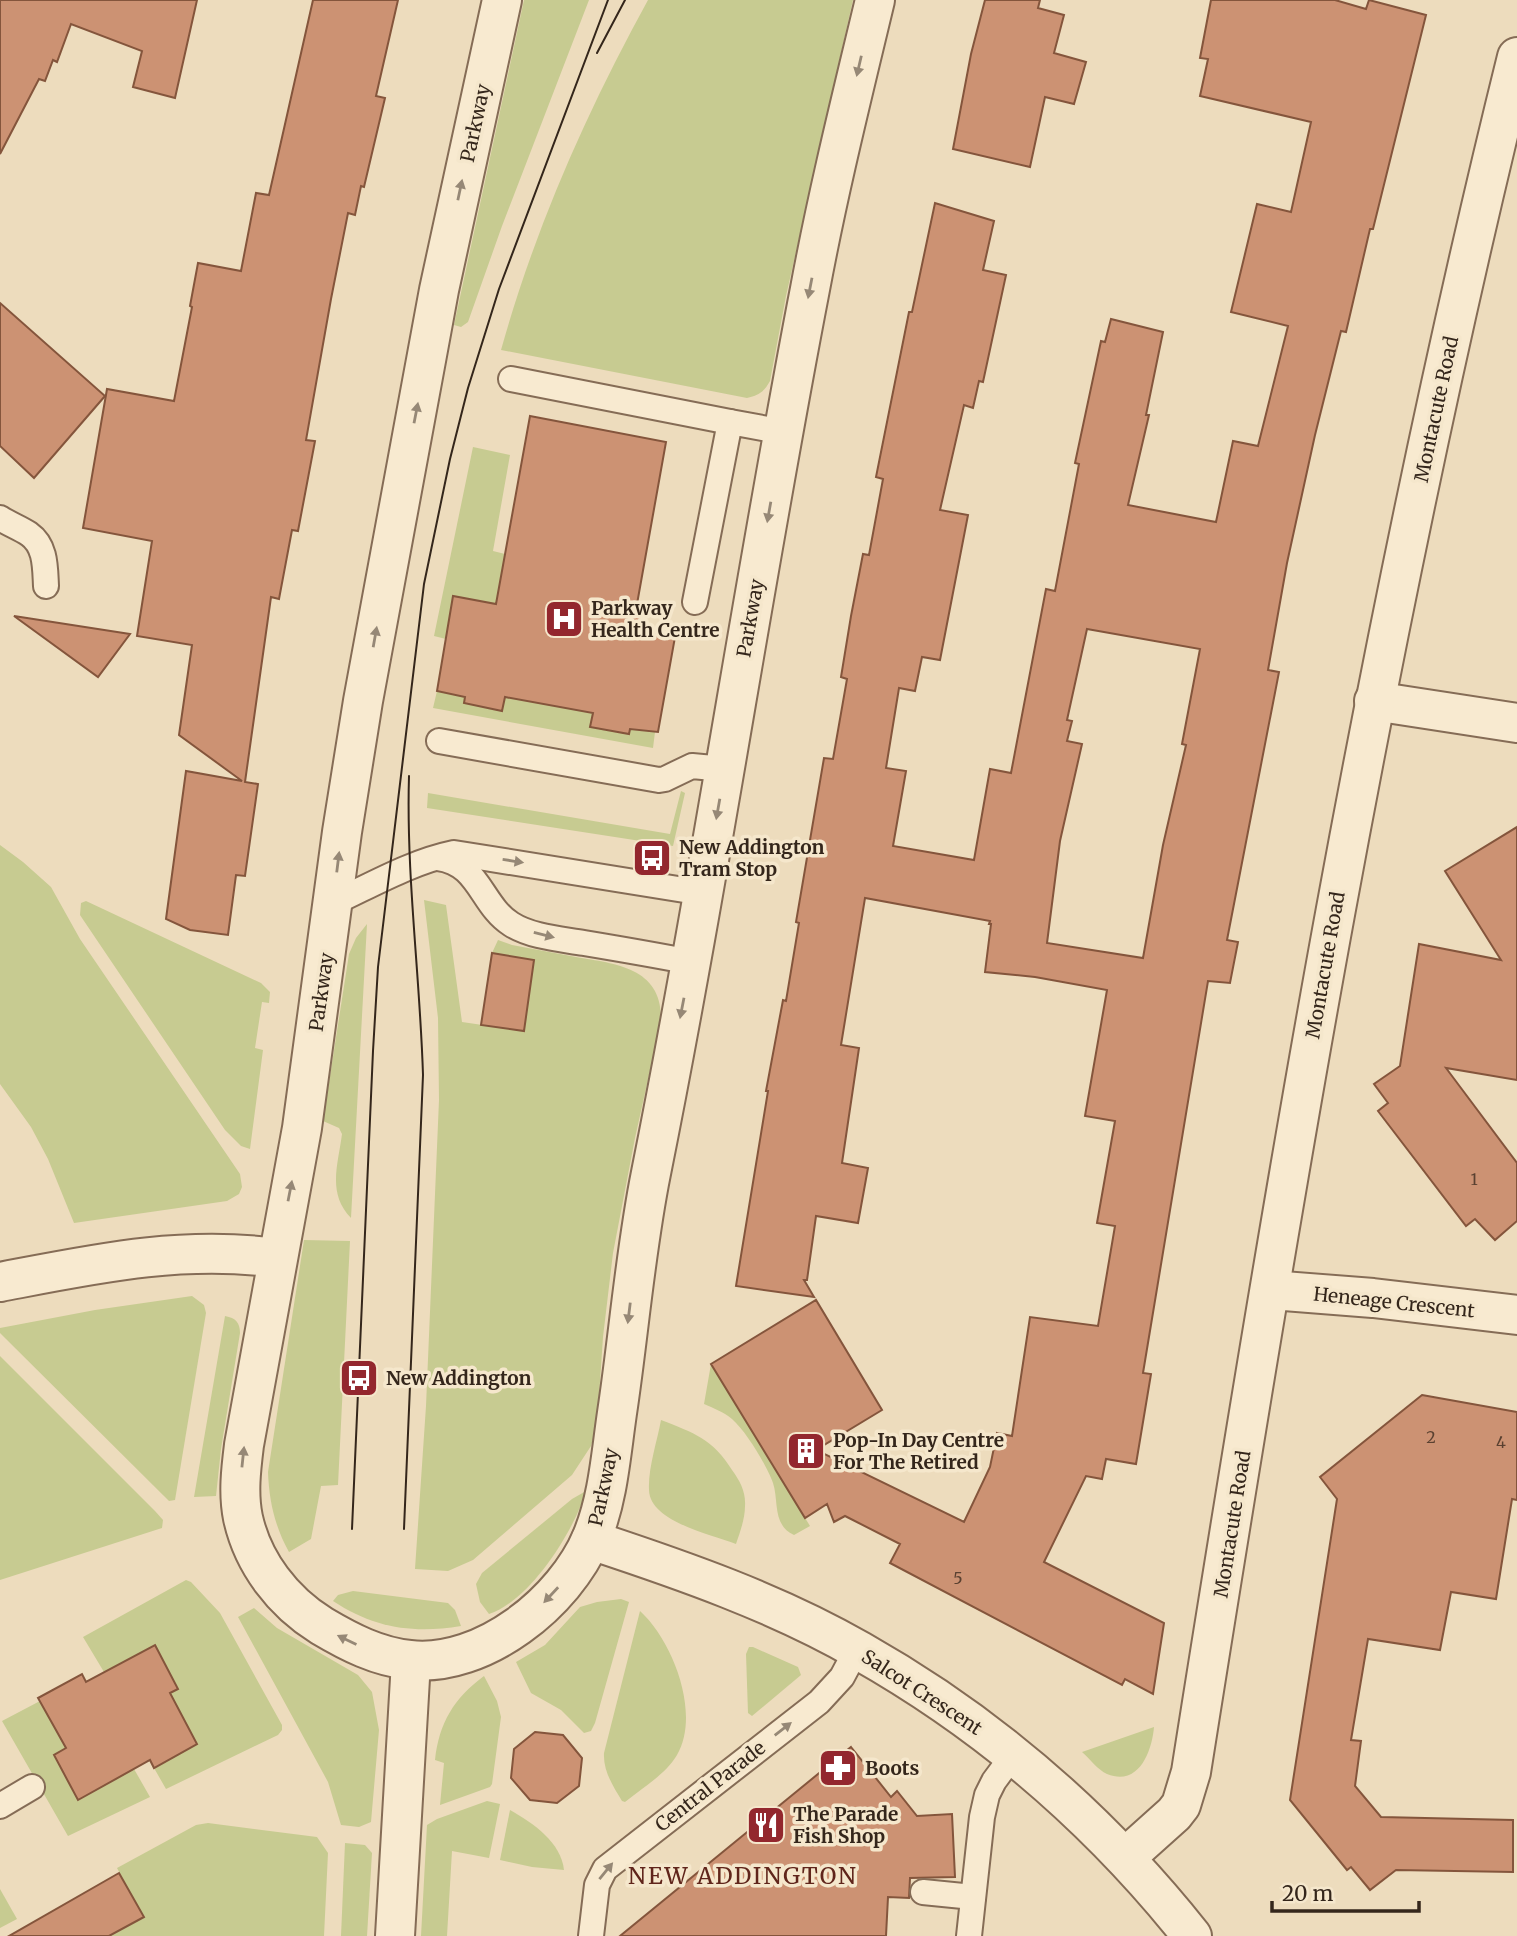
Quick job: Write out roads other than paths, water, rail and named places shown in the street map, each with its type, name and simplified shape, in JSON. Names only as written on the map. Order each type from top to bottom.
[{"type":"street","name":"Parkway","points":[[502,0],[439,290],[363,701],[302,1129],[244,1445],[240,1504],[252,1546],[274,1584],[291,1603],[347,1641],[411,1661],[436,1660],[463,1654],[509,1633],[527,1620],[562,1584],[591,1540],[608,1473],[638,1245],[691,962],[783,432],[811,281],[875,0]]},
{"type":"street","name":"Montacute Road","points":[[1126,1857],[1174,1815],[1184,1798],[1191,1772],[1313,1028],[1374,701],[1440,390],[1509,127],[1517,57]]},
{"type":"street","points":[[1374,701],[1517,723]]},
{"type":"street","points":[[0,1282],[106,1262],[183,1253],[277,1258]]},
{"type":"street","name":"Heneage Crescent","points":[[1270,1290],[1373,1298],[1517,1315]]},
{"type":"street","name":"Salcot Crescent","points":[[591,1540],[734,1592],[798,1620],[857,1649],[946,1704],[1049,1782],[1126,1857],[1192,1936]]},
{"type":"street","points":[[395,1936],[411,1661]]},
{"type":"lane","points":[[511,379],[783,432]]},
{"type":"lane","points":[[695,601],[730,422]]},
{"type":"lane","points":[[0,518],[31,535],[37,543],[45,562],[46,586]]},
{"type":"lane","points":[[439,741],[659,780],[692,766],[724,769]]},
{"type":"lane","points":[[333,903],[434,858],[454,853],[703,892]]},
{"type":"lane","points":[[434,858],[452,860],[462,865],[504,919],[519,928],[551,937],[691,962]]},
{"type":"lane","name":"Central Parade","points":[[591,1936],[597,1885],[605,1869],[819,1702],[842,1677],[857,1649]]},
{"type":"lane","points":[[969,1936],[982,1817],[987,1795],[1014,1754]]},
{"type":"lane","points":[[0,1806],[32,1787]]},
{"type":"lane","points":[[923,1892],[973,1897]]},
{"type":"tram line","points":[[352,1529],[378,967],[424,584],[468,388],[499,289],[608,0]]},
{"type":"tram line","points":[[597,53],[625,0]]},
{"type":"tram line","points":[[404,1529],[423,1075],[411,888],[409,776]]},
{"type":"place","name":"Parkway Health Centre","points":[[564,619]]},
{"type":"place","name":"New Addington Tram Stop","points":[[652,858]]},
{"type":"place","name":"New Addington","points":[[359,1378]]},
{"type":"place","name":"Pop-In Day Centre For The Retired","points":[[806,1451]]},
{"type":"place","name":"Boots","points":[[838,1768]]},
{"type":"place","name":"The Parade Fish Shop","points":[[766,1825]]},
{"type":"district","name":"NEW ADDINGTON","points":[[743,1876]]}]
